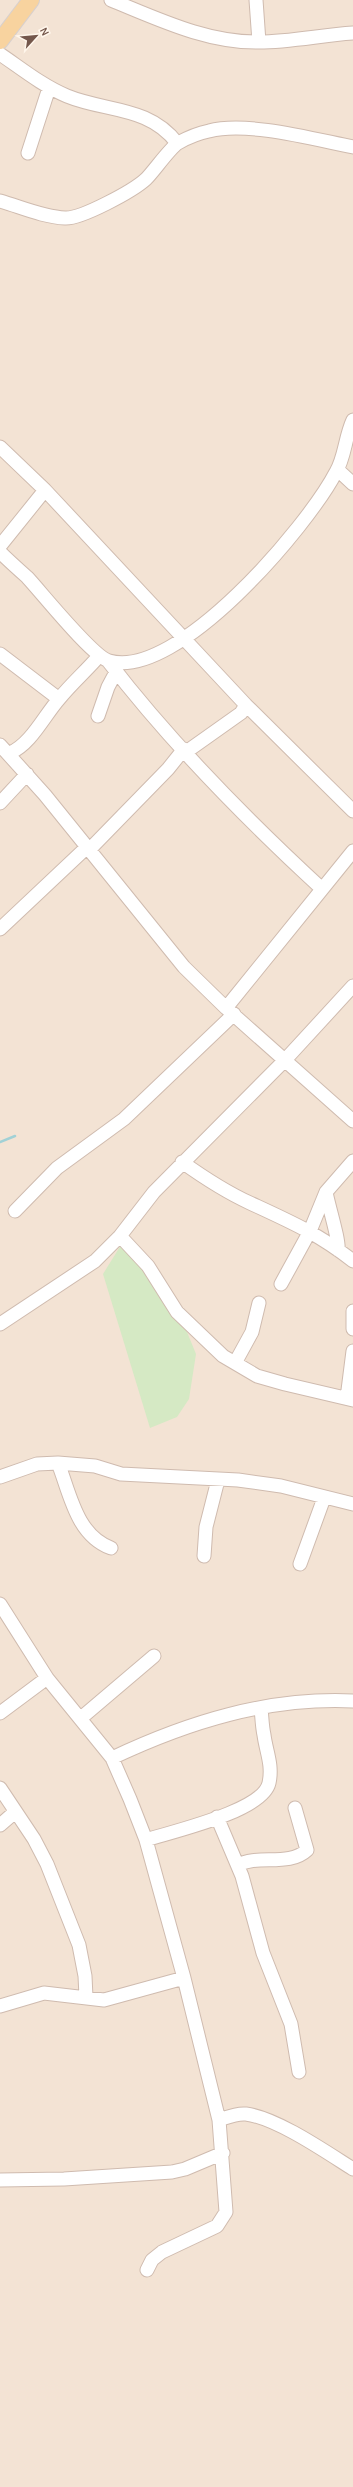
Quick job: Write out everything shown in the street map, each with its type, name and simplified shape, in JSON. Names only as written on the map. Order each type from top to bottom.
[{"type":"main road","points":[[3,31],[31,0]]},
{"type":"street","points":[[111,0],[180,28],[226,40],[259,42],[353,33]]},
{"type":"street","points":[[256,0],[259,42]]},
{"type":"street","points":[[0,54],[49,88],[70,97],[129,111],[159,126],[170,134],[177,143]]},
{"type":"street","points":[[28,153],[49,88]]},
{"type":"street","points":[[0,201],[66,218],[80,214],[120,197],[145,180],[177,143],[209,131],[226,128],[251,128],[353,147]]},
{"type":"street","points":[[103,659],[119,663],[147,658],[183,639],[245,588],[303,524],[338,470],[353,420]]},
{"type":"street","points":[[0,447],[45,490],[246,705],[353,811]]},
{"type":"street","points":[[338,470],[353,484]]},
{"type":"street","points":[[0,546],[45,490]]},
{"type":"street","points":[[0,552],[26,577],[116,672],[149,714],[255,824],[322,889]]},
{"type":"street","points":[[0,654],[59,699]]},
{"type":"street","points":[[5,749],[15,751],[36,730],[59,699],[103,659]]},
{"type":"street","points":[[98,716],[108,687],[116,672]]},
{"type":"street","points":[[0,929],[88,849],[168,770],[185,750],[241,713],[246,705]]},
{"type":"street","points":[[5,749],[184,967],[230,1011],[353,1121]]},
{"type":"street","points":[[0,803],[27,774]]},
{"type":"street","points":[[15,1211],[57,1168],[124,1119],[230,1011],[353,850]]},
{"type":"street","points":[[0,1324],[95,1261],[120,1236],[138,1210],[182,1162],[285,1060],[353,986]]},
{"type":"street","points":[[281,1284],[310,1231],[326,1192],[353,1161]]},
{"type":"street","points":[[182,1162],[249,1203],[275,1213],[310,1231],[353,1262]]},
{"type":"street","points":[[326,1192],[330,1214],[338,1238],[338,1250]]},
{"type":"street","points":[[120,1236],[148,1266],[177,1312],[200,1336],[235,1363],[257,1376],[350,1399],[353,1351]]},
{"type":"street","points":[[235,1363],[252,1332],[259,1303]]},
{"type":"street","points":[[353,1311],[353,1329]]},
{"type":"street","points":[[0,1477],[37,1464],[58,1463],[95,1466],[121,1474],[218,1480],[281,1486],[324,1498],[353,1504]]},
{"type":"street","points":[[58,1463],[84,1528],[93,1539],[111,1548]]},
{"type":"street","points":[[204,1556],[206,1527],[218,1480]]},
{"type":"street","points":[[300,1564],[324,1498]]},
{"type":"street","points":[[0,1604],[46,1678],[81,1718],[112,1758],[146,1840],[184,1978],[219,2120],[223,2153],[226,2205],[222,2219],[217,2226],[162,2252],[152,2260],[148,2270]]},
{"type":"street","points":[[81,1718],[154,1656]]},
{"type":"street","points":[[0,1713],[46,1678]]},
{"type":"street","points":[[112,1758],[153,1738],[214,1717],[279,1703],[322,1699],[353,1701]]},
{"type":"street","points":[[146,1840],[217,1817],[255,1802],[265,1793],[269,1784],[270,1757],[264,1735],[261,1708]]},
{"type":"street","points":[[0,1788],[47,1864],[79,1945],[85,1976],[86,1997]]},
{"type":"street","points":[[238,1865],[251,1861],[293,1858],[301,1855],[307,1850],[302,1827],[295,1808]]},
{"type":"street","points":[[0,1825],[15,1812]]},
{"type":"street","points":[[217,1817],[238,1865],[252,1906],[263,1953],[291,2024],[299,2072]]},
{"type":"street","points":[[0,2006],[44,1993],[104,2000],[184,1978]]},
{"type":"street","points":[[219,2120],[235,2114],[257,2116],[315,2145],[353,2169]]},
{"type":"street","points":[[0,2180],[64,2179],[172,2172],[185,2169],[223,2153]]},
{"type":"shaded area","points":[[0,0],[353,0],[353,2487],[0,2487]]},
{"type":"green space","points":[[121,1245],[138,1264],[187,1332],[196,1354],[189,1399],[177,1417],[150,1428],[103,1274]]},
{"type":"waterway","points":[[0,1142],[15,1136]]}]
